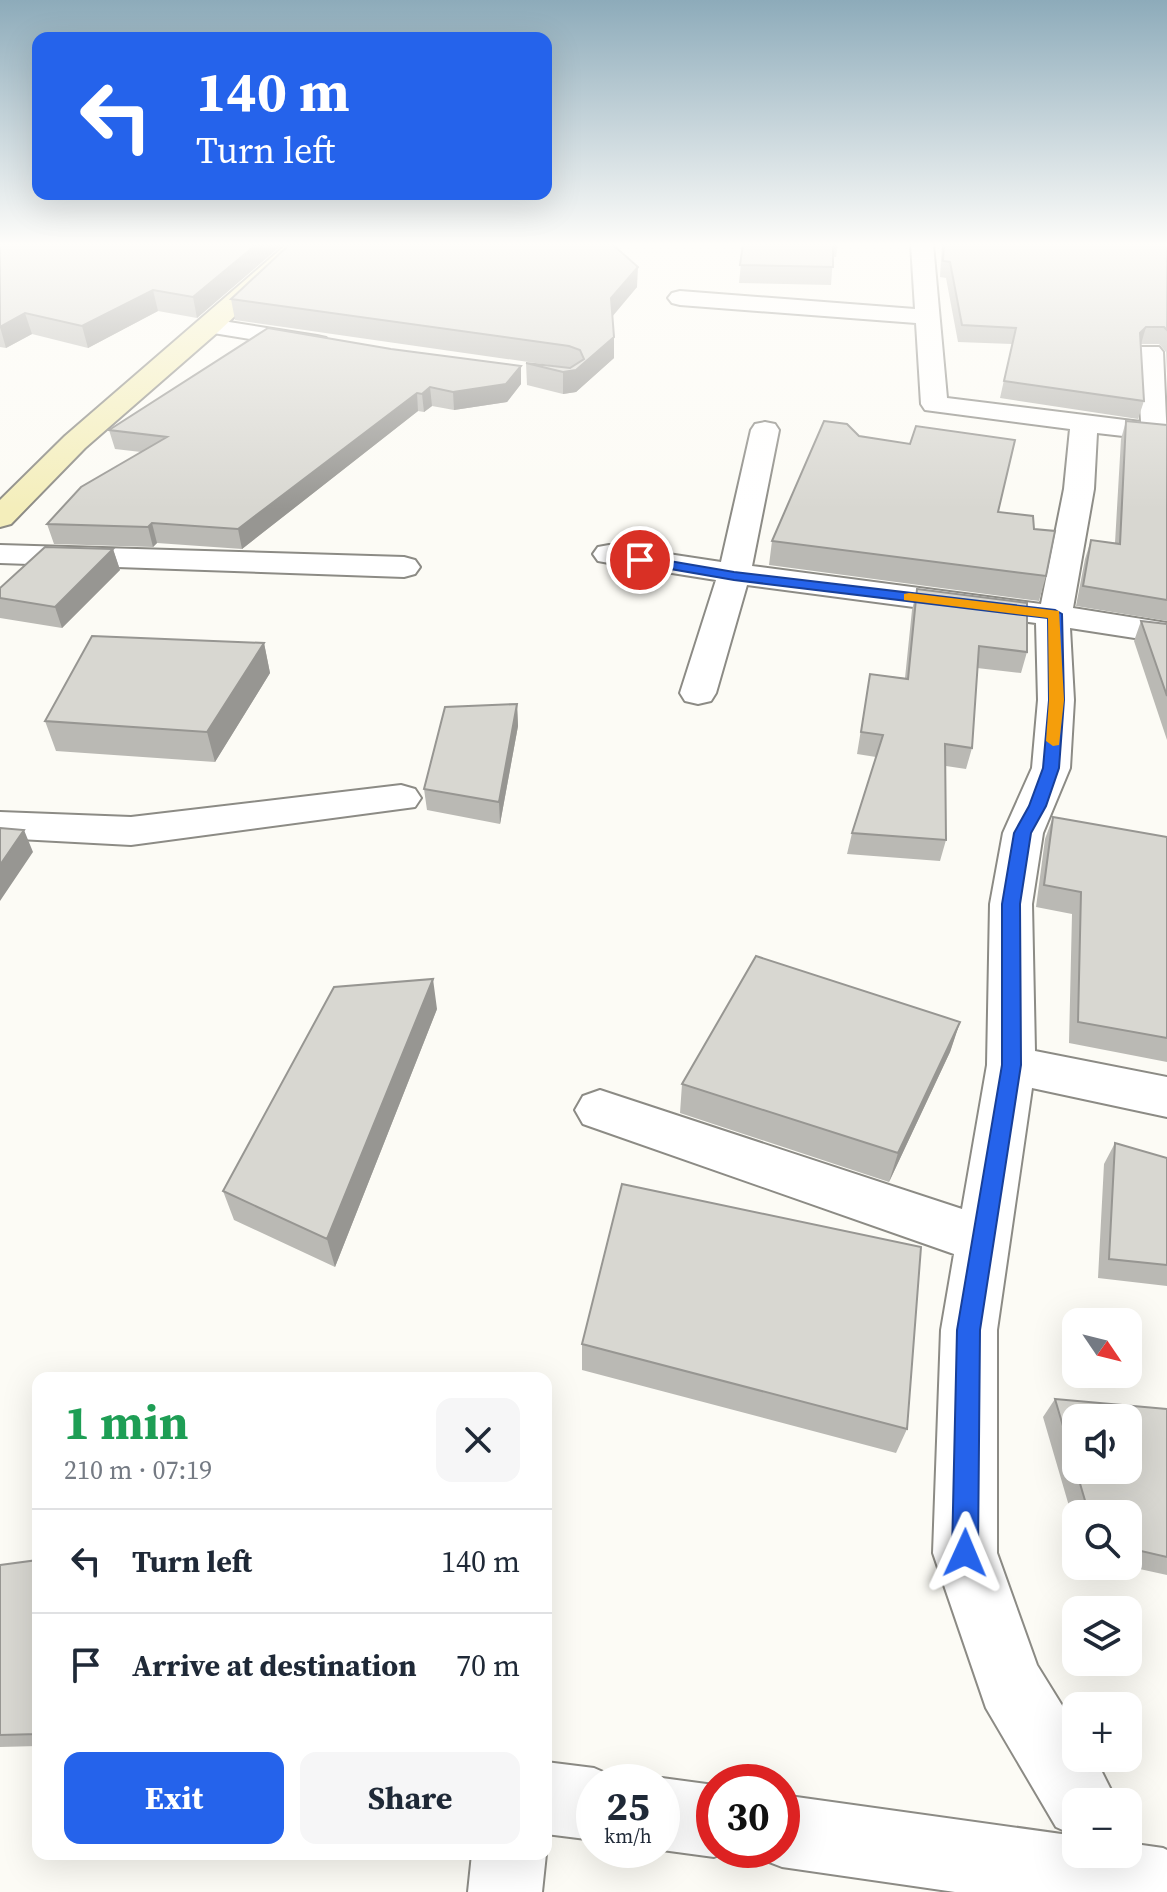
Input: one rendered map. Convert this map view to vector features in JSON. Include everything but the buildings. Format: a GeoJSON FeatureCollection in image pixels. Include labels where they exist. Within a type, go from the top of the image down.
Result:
{"type":"FeatureCollection","features":[{"type":"Feature","properties":{"kind":"main road"},"geometry":{"type":"LineString","coordinates":[[0,518],[115,403],[202,332]]}},
{"type":"Feature","properties":{"kind":"street"},"geometry":{"type":"LineString","coordinates":[[249,332],[347,348]]}},
{"type":"Feature","properties":{"kind":"street"},"geometry":{"type":"LineString","coordinates":[[929,332],[934,404],[1161,432],[1150,352]]}},
{"type":"Feature","properties":{"kind":"street"},"geometry":{"type":"LineString","coordinates":[[1073,1788],[1010,1684],[965,1553],[969,1330],[1011,1065],[1011,904],[1023,833],[1051,768],[1056,700],[1055,614],[1079,489],[1084,423]]}},
{"type":"Feature","properties":{"kind":"street"},"geometry":{"type":"LineString","coordinates":[[698,693],[734,576],[765,430]]}},
{"type":"Feature","properties":{"kind":"street"},"geometry":{"type":"LineString","coordinates":[[0,554],[404,567]]}},
{"type":"Feature","properties":{"kind":"street"},"geometry":{"type":"LineString","coordinates":[[609,554],[734,576],[1055,614],[1167,633]]}},
{"type":"Feature","properties":{"kind":"street"},"geometry":{"type":"LineString","coordinates":[[0,825],[131,831],[401,798]]}},
{"type":"Feature","properties":{"kind":"street"},"geometry":{"type":"LineString","coordinates":[[1011,1065],[1167,1097]]}},
{"type":"Feature","properties":{"kind":"street"},"geometry":{"type":"LineString","coordinates":[[600,1110],[983,1240]]}},
{"type":"Feature","properties":{"kind":"street"},"geometry":{"type":"LineString","coordinates":[[552,1799],[576,1802]]}},
{"type":"Feature","properties":{"kind":"street"},"geometry":{"type":"LineString","coordinates":[[800,1833],[1155,1880]]}},
{"type":"Feature","properties":{"kind":"street"},"geometry":{"type":"LineString","coordinates":[[505,1892],[508,1860]]}},
{"type":"Feature","properties":{"kind":"slow traffic"},"geometry":{"type":"LineString","coordinates":[[909,597],[1055,614],[1053,741]]}},
{"type":"Feature","properties":{"kind":"route"},"geometry":{"type":"LineString","coordinates":[[640,560],[734,576],[1055,614],[1056,700],[1051,768],[1023,833],[1011,904],[1011,1065],[969,1330],[965,1553]]}}]}
